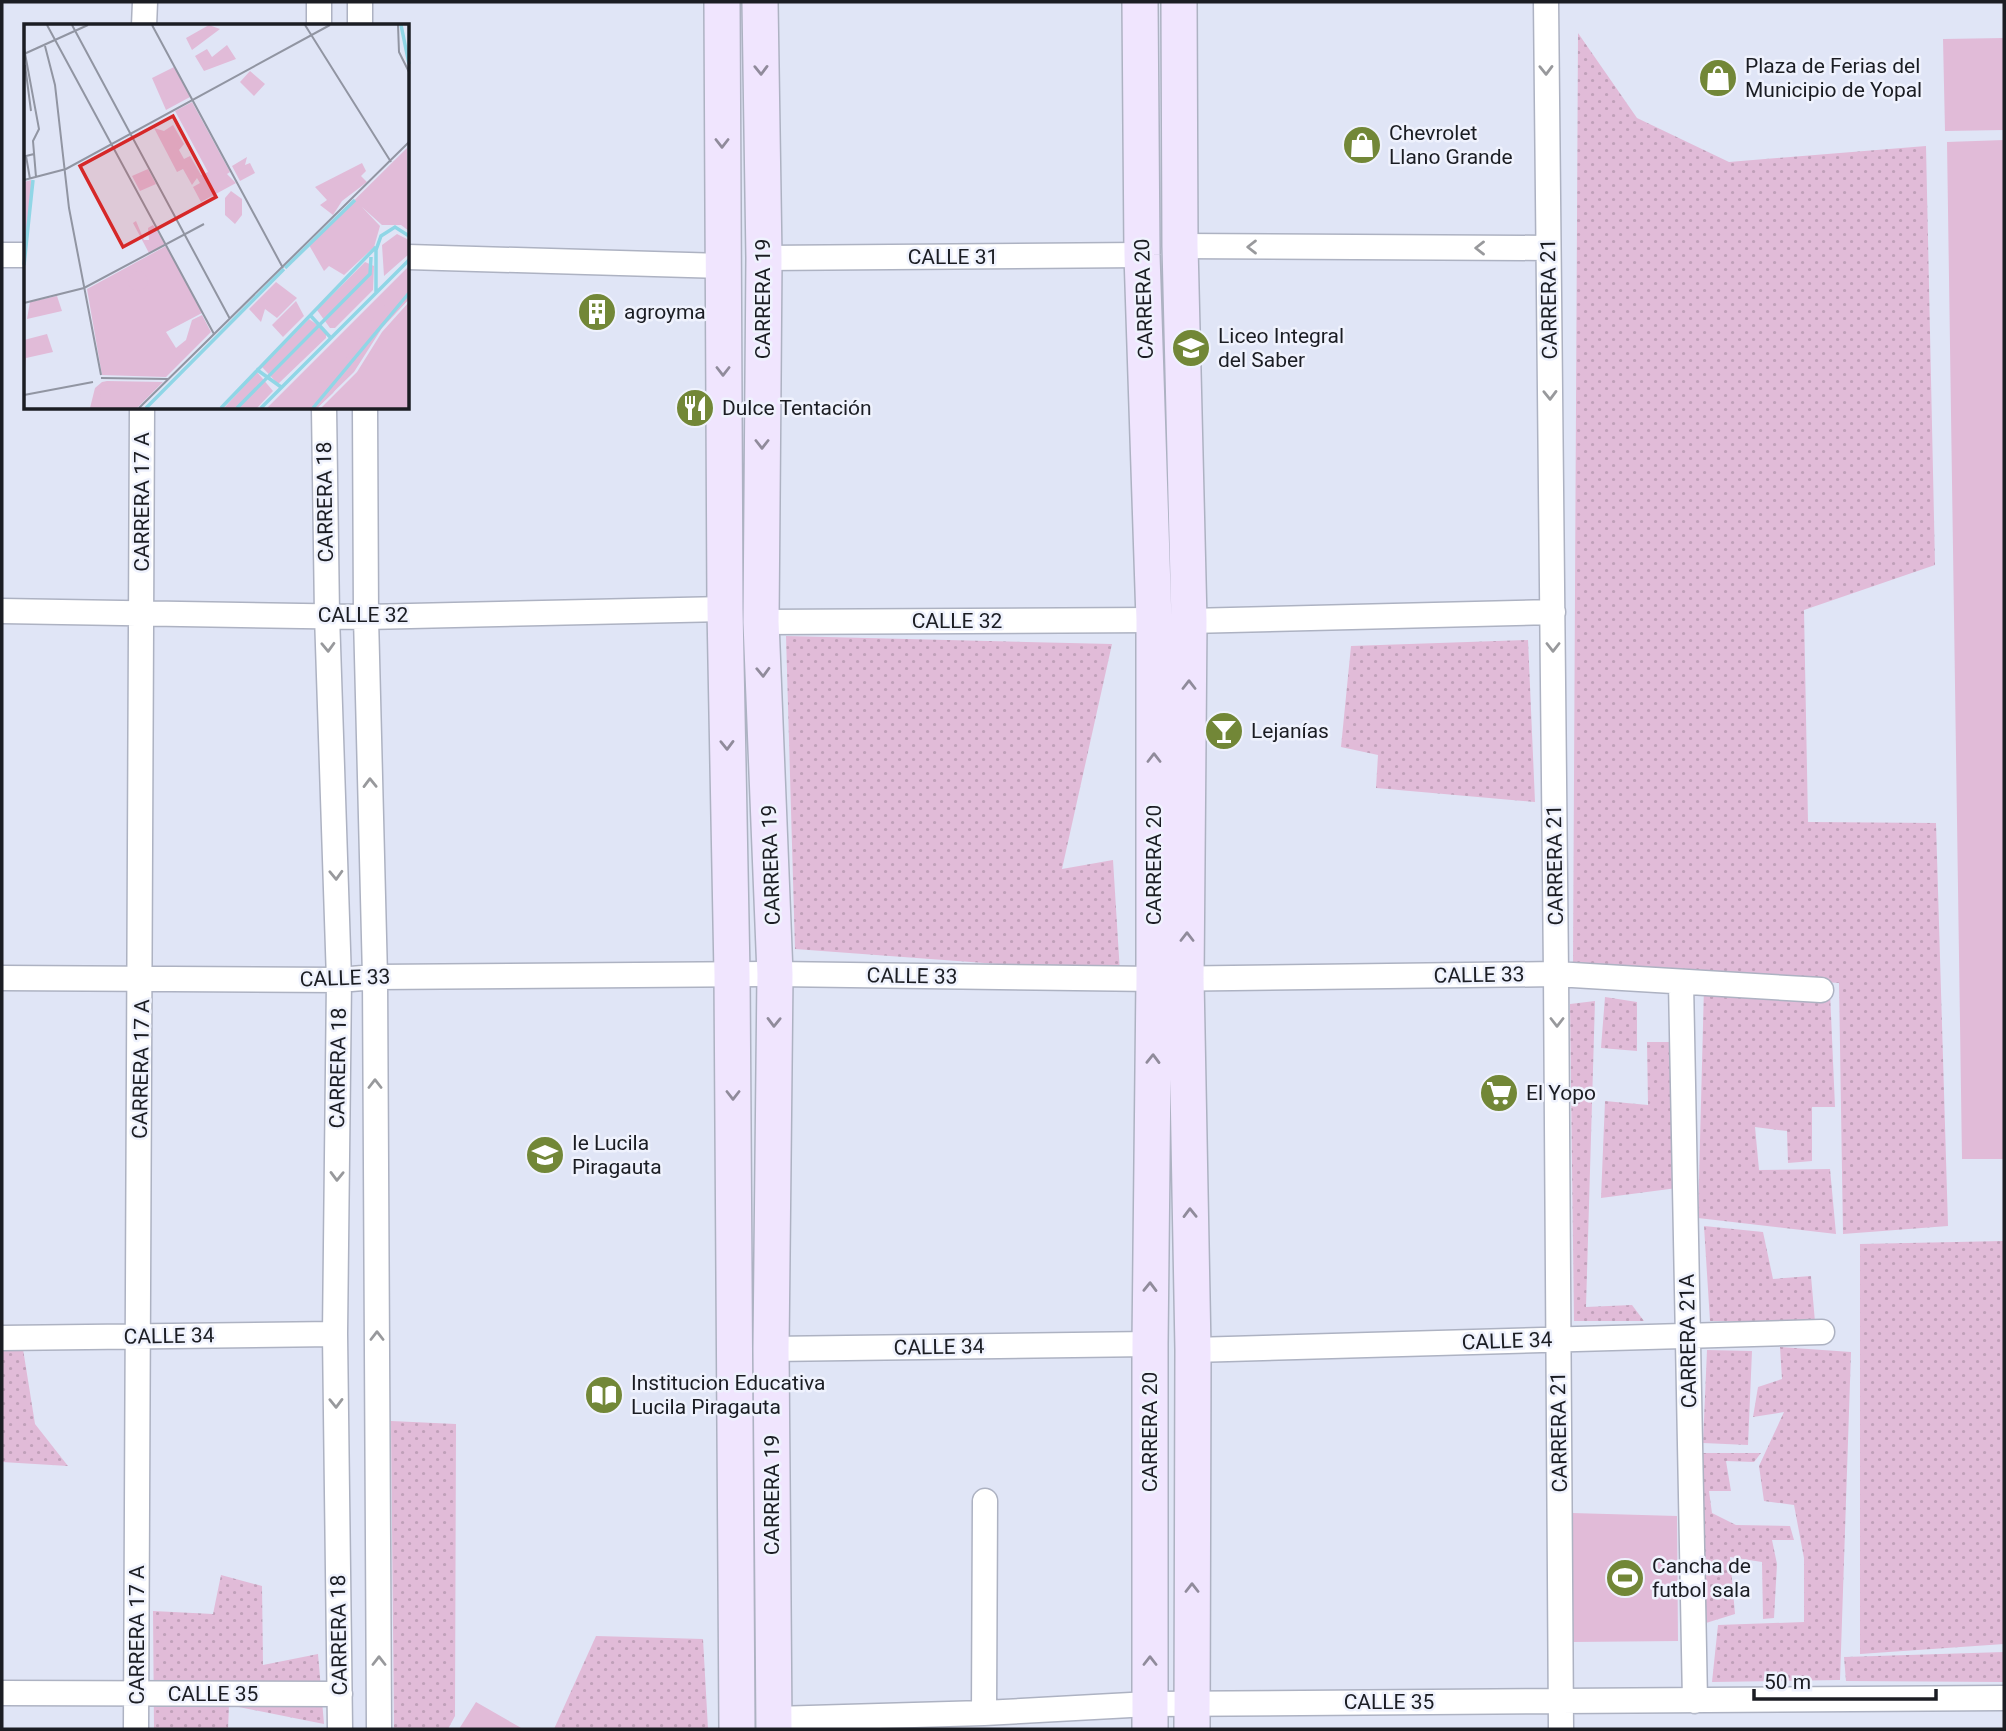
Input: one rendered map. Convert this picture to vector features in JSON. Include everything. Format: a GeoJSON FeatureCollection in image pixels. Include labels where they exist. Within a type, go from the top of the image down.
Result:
{"type":"FeatureCollection","features":[{"type":"Feature","properties":{"kind":"main road","name":"CARRERA 19"},"geometry":{"type":"LineString","coordinates":[[722,2],[725,609],[732,974],[737,1729]]}},
{"type":"Feature","properties":{"kind":"main road","name":"CARRERA 19"},"geometry":{"type":"LineString","coordinates":[[760,2],[764,258],[761,622],[775,974],[771,1349],[774,1724]]}},
{"type":"Feature","properties":{"kind":"main road","name":"CARRERA 20"},"geometry":{"type":"LineString","coordinates":[[1140,2],[1142,255],[1154,620],[1170,979],[1193,1350],[1192,1716]]}},
{"type":"Feature","properties":{"kind":"main road","name":"CARRERA 20"},"geometry":{"type":"LineString","coordinates":[[1150,1716],[1150,1344],[1189,621],[1180,246],[1179,2]]}},
{"type":"Feature","properties":{"kind":"street"},"geometry":{"type":"LineString","coordinates":[[144,24],[145,2]]}},
{"type":"Feature","properties":{"kind":"street"},"geometry":{"type":"LineString","coordinates":[[319,2],[319,24]]}},
{"type":"Feature","properties":{"kind":"street"},"geometry":{"type":"LineString","coordinates":[[360,2],[360,24]]}},
{"type":"Feature","properties":{"kind":"street","name":"CARRERA 21"},"geometry":{"type":"LineString","coordinates":[[1546,2],[1562,1729]]}},
{"type":"Feature","properties":{"kind":"street"},"geometry":{"type":"LineString","coordinates":[[1180,246],[1548,248]]}},
{"type":"Feature","properties":{"kind":"street"},"geometry":{"type":"LineString","coordinates":[[2,255],[24,255]]}},
{"type":"Feature","properties":{"kind":"street","name":"CALLE 31"},"geometry":{"type":"LineString","coordinates":[[764,258],[1142,255]]}},
{"type":"Feature","properties":{"kind":"street"},"geometry":{"type":"LineString","coordinates":[[410,257],[723,266]]}},
{"type":"Feature","properties":{"kind":"street","name":"CARRERA 17 A"},"geometry":{"type":"LineString","coordinates":[[136,1729],[142,410]]}},
{"type":"Feature","properties":{"kind":"street","name":"CARRERA 18"},"geometry":{"type":"LineString","coordinates":[[324,410],[327,615],[339,980],[335,1334],[340,1729]]}},
{"type":"Feature","properties":{"kind":"street","name":"CARRERA 18"},"geometry":{"type":"LineString","coordinates":[[365,410],[366,617],[375,976],[379,1729]]}},
{"type":"Feature","properties":{"kind":"street","name":"CALLE 32"},"geometry":{"type":"LineString","coordinates":[[2,611],[366,617],[725,609]]}},
{"type":"Feature","properties":{"kind":"street"},"geometry":{"type":"LineString","coordinates":[[1189,621],[1553,612]]}},
{"type":"Feature","properties":{"kind":"street","name":"CALLE 32"},"geometry":{"type":"LineString","coordinates":[[761,622],[1154,620]]}},
{"type":"Feature","properties":{"kind":"street","name":"CALLE 33"},"geometry":{"type":"LineString","coordinates":[[2,978],[339,980],[375,976],[775,974],[1170,979],[1556,974],[1821,990]]}},
{"type":"Feature","properties":{"kind":"street","name":"CARRERA 21A"},"geometry":{"type":"LineString","coordinates":[[1681,982],[1695,1700]]}},
{"type":"Feature","properties":{"kind":"street","name":"CALLE 34"},"geometry":{"type":"LineString","coordinates":[[1193,1350],[1822,1332]]}},
{"type":"Feature","properties":{"kind":"street","name":"CALLE 34"},"geometry":{"type":"LineString","coordinates":[[2,1338],[335,1334]]}},
{"type":"Feature","properties":{"kind":"street","name":"CALLE 34"},"geometry":{"type":"LineString","coordinates":[[771,1349],[1150,1344]]}},
{"type":"Feature","properties":{"kind":"street"},"geometry":{"type":"LineString","coordinates":[[984,1713],[985,1501]]}},
{"type":"Feature","properties":{"kind":"street","name":"CALLE 35"},"geometry":{"type":"LineString","coordinates":[[2,1693],[340,1694]]}},
{"type":"Feature","properties":{"kind":"street","name":"CALLE 35"},"geometry":{"type":"LineString","coordinates":[[774,1724],[984,1713],[1192,1716],[1561,1701],[2004,1698]]}},
{"type":"Feature","properties":{"kind":"shaded area"},"geometry":{"type":"Polygon","coordinates":[[[1578,33],[1637,118],[1729,162],[1926,146],[1935,565],[1804,610],[1808,822],[1936,823],[1948,1226],[1843,1234],[1839,983],[1573,965],[1578,33]]]}},
{"type":"Feature","properties":{"kind":"shaded area"},"geometry":{"type":"Polygon","coordinates":[[[2004,38],[2004,130],[1945,131],[1943,39],[2004,38]]]}},
{"type":"Feature","properties":{"kind":"shaded area"},"geometry":{"type":"Polygon","coordinates":[[[2004,140],[2004,1159],[1962,1159],[1947,142],[2004,140]]]}},
{"type":"Feature","properties":{"kind":"shaded area"},"geometry":{"type":"Polygon","coordinates":[[[786,636],[1112,644],[1062,869],[1113,860],[1120,973],[795,949],[786,636]]]}},
{"type":"Feature","properties":{"kind":"shaded area"},"geometry":{"type":"Polygon","coordinates":[[[1528,640],[1535,802],[1376,788],[1378,755],[1341,747],[1351,646],[1528,640]]]}},
{"type":"Feature","properties":{"kind":"shaded area"},"geometry":{"type":"Polygon","coordinates":[[[1704,987],[1830,992],[1835,1107],[1812,1107],[1812,1161],[1788,1163],[1787,1131],[1755,1127],[1759,1170],[1830,1169],[1836,1234],[1698,1218],[1704,987]]]}},
{"type":"Feature","properties":{"kind":"shaded area"},"geometry":{"type":"Polygon","coordinates":[[[1605,997],[1637,1002],[1637,1051],[1601,1048],[1605,997]]]}},
{"type":"Feature","properties":{"kind":"shaded area"},"geometry":{"type":"Polygon","coordinates":[[[1595,1001],[1586,1307],[1632,1305],[1644,1321],[1574,1321],[1570,1004],[1595,1001]]]}},
{"type":"Feature","properties":{"kind":"shaded area"},"geometry":{"type":"Polygon","coordinates":[[[1647,1042],[1672,1042],[1677,1188],[1601,1198],[1605,1101],[1648,1105],[1647,1042]]]}},
{"type":"Feature","properties":{"kind":"shaded area"},"geometry":{"type":"Polygon","coordinates":[[[1704,1226],[1763,1232],[1773,1279],[1811,1276],[1815,1322],[1710,1321],[1704,1226]]]}},
{"type":"Feature","properties":{"kind":"shaded area"},"geometry":{"type":"Polygon","coordinates":[[[2004,1241],[2004,1644],[1860,1654],[1860,1244],[2004,1241]]]}},
{"type":"Feature","properties":{"kind":"shaded area"},"geometry":{"type":"Polygon","coordinates":[[[1780,1347],[1851,1352],[1840,1680],[1712,1682],[1718,1625],[1804,1622],[1804,1558],[1794,1505],[1764,1501],[1759,1466],[1784,1412],[1753,1417],[1758,1387],[1782,1379],[1780,1347]]]}},
{"type":"Feature","properties":{"kind":"shaded area"},"geometry":{"type":"Polygon","coordinates":[[[23,1349],[35,1424],[68,1466],[2,1462],[2,1350],[23,1349]]]}},
{"type":"Feature","properties":{"kind":"shaded area"},"geometry":{"type":"Polygon","coordinates":[[[1707,1350],[1752,1351],[1748,1445],[1703,1443],[1707,1350]]]}},
{"type":"Feature","properties":{"kind":"shaded area"},"geometry":{"type":"Polygon","coordinates":[[[391,1421],[456,1424],[455,1716],[448,1729],[394,1729],[391,1421]]]}},
{"type":"Feature","properties":{"kind":"shaded area"},"geometry":{"type":"Polygon","coordinates":[[[1700,1453],[1761,1453],[1754,1462],[1726,1461],[1731,1491],[1709,1491],[1712,1513],[1736,1525],[1790,1526],[1794,1540],[1772,1540],[1777,1564],[1774,1618],[1763,1619],[1762,1562],[1730,1557],[1735,1614],[1706,1623],[1700,1453]]]}},
{"type":"Feature","properties":{"kind":"shaded area","name":"Cancha de futbol sala"},"geometry":{"type":"Polygon","coordinates":[[[1572,1513],[1677,1516],[1678,1641],[1572,1642],[1572,1513]]]}},
{"type":"Feature","properties":{"kind":"shaded area"},"geometry":{"type":"Polygon","coordinates":[[[221,1575],[262,1586],[263,1665],[318,1654],[324,1724],[229,1705],[228,1729],[154,1729],[153,1611],[213,1614],[221,1575]]]}},
{"type":"Feature","properties":{"kind":"shaded area"},"geometry":{"type":"Polygon","coordinates":[[[596,1636],[703,1639],[708,1729],[554,1729],[596,1636]]]}},
{"type":"Feature","properties":{"kind":"shaded area"},"geometry":{"type":"Polygon","coordinates":[[[2004,1652],[2004,1682],[1846,1681],[1844,1657],[2004,1652]]]}},
{"type":"Feature","properties":{"kind":"shaded area"},"geometry":{"type":"Polygon","coordinates":[[[476,1702],[523,1729],[459,1729],[476,1702]]]}},
{"type":"Feature","properties":{"kind":"place","name":"Plaza de Ferias del Municipio de Yopal"},"geometry":{"type":"Point","coordinates":[1718,78]}},
{"type":"Feature","properties":{"kind":"place","name":"Chevrolet Llano Grande"},"geometry":{"type":"Point","coordinates":[1362,145]}},
{"type":"Feature","properties":{"kind":"place","name":"agroyma"},"geometry":{"type":"Point","coordinates":[597,312]}},
{"type":"Feature","properties":{"kind":"place","name":"Liceo Integral del Saber"},"geometry":{"type":"Point","coordinates":[1191,348]}},
{"type":"Feature","properties":{"kind":"place","name":"Dulce Tentación"},"geometry":{"type":"Point","coordinates":[695,408]}},
{"type":"Feature","properties":{"kind":"place","name":"Lejanías"},"geometry":{"type":"Point","coordinates":[1224,731]}},
{"type":"Feature","properties":{"kind":"place","name":"El Yopo"},"geometry":{"type":"Point","coordinates":[1499,1093]}},
{"type":"Feature","properties":{"kind":"place","name":"Ie Lucila Piragauta"},"geometry":{"type":"Point","coordinates":[545,1155]}},
{"type":"Feature","properties":{"kind":"place","name":"Institucion Educativa Lucila Piragauta"},"geometry":{"type":"Point","coordinates":[604,1395]}},
{"type":"Feature","properties":{"kind":"place","name":"Cancha de futbol sala"},"geometry":{"type":"Point","coordinates":[1625,1578]}}]}
